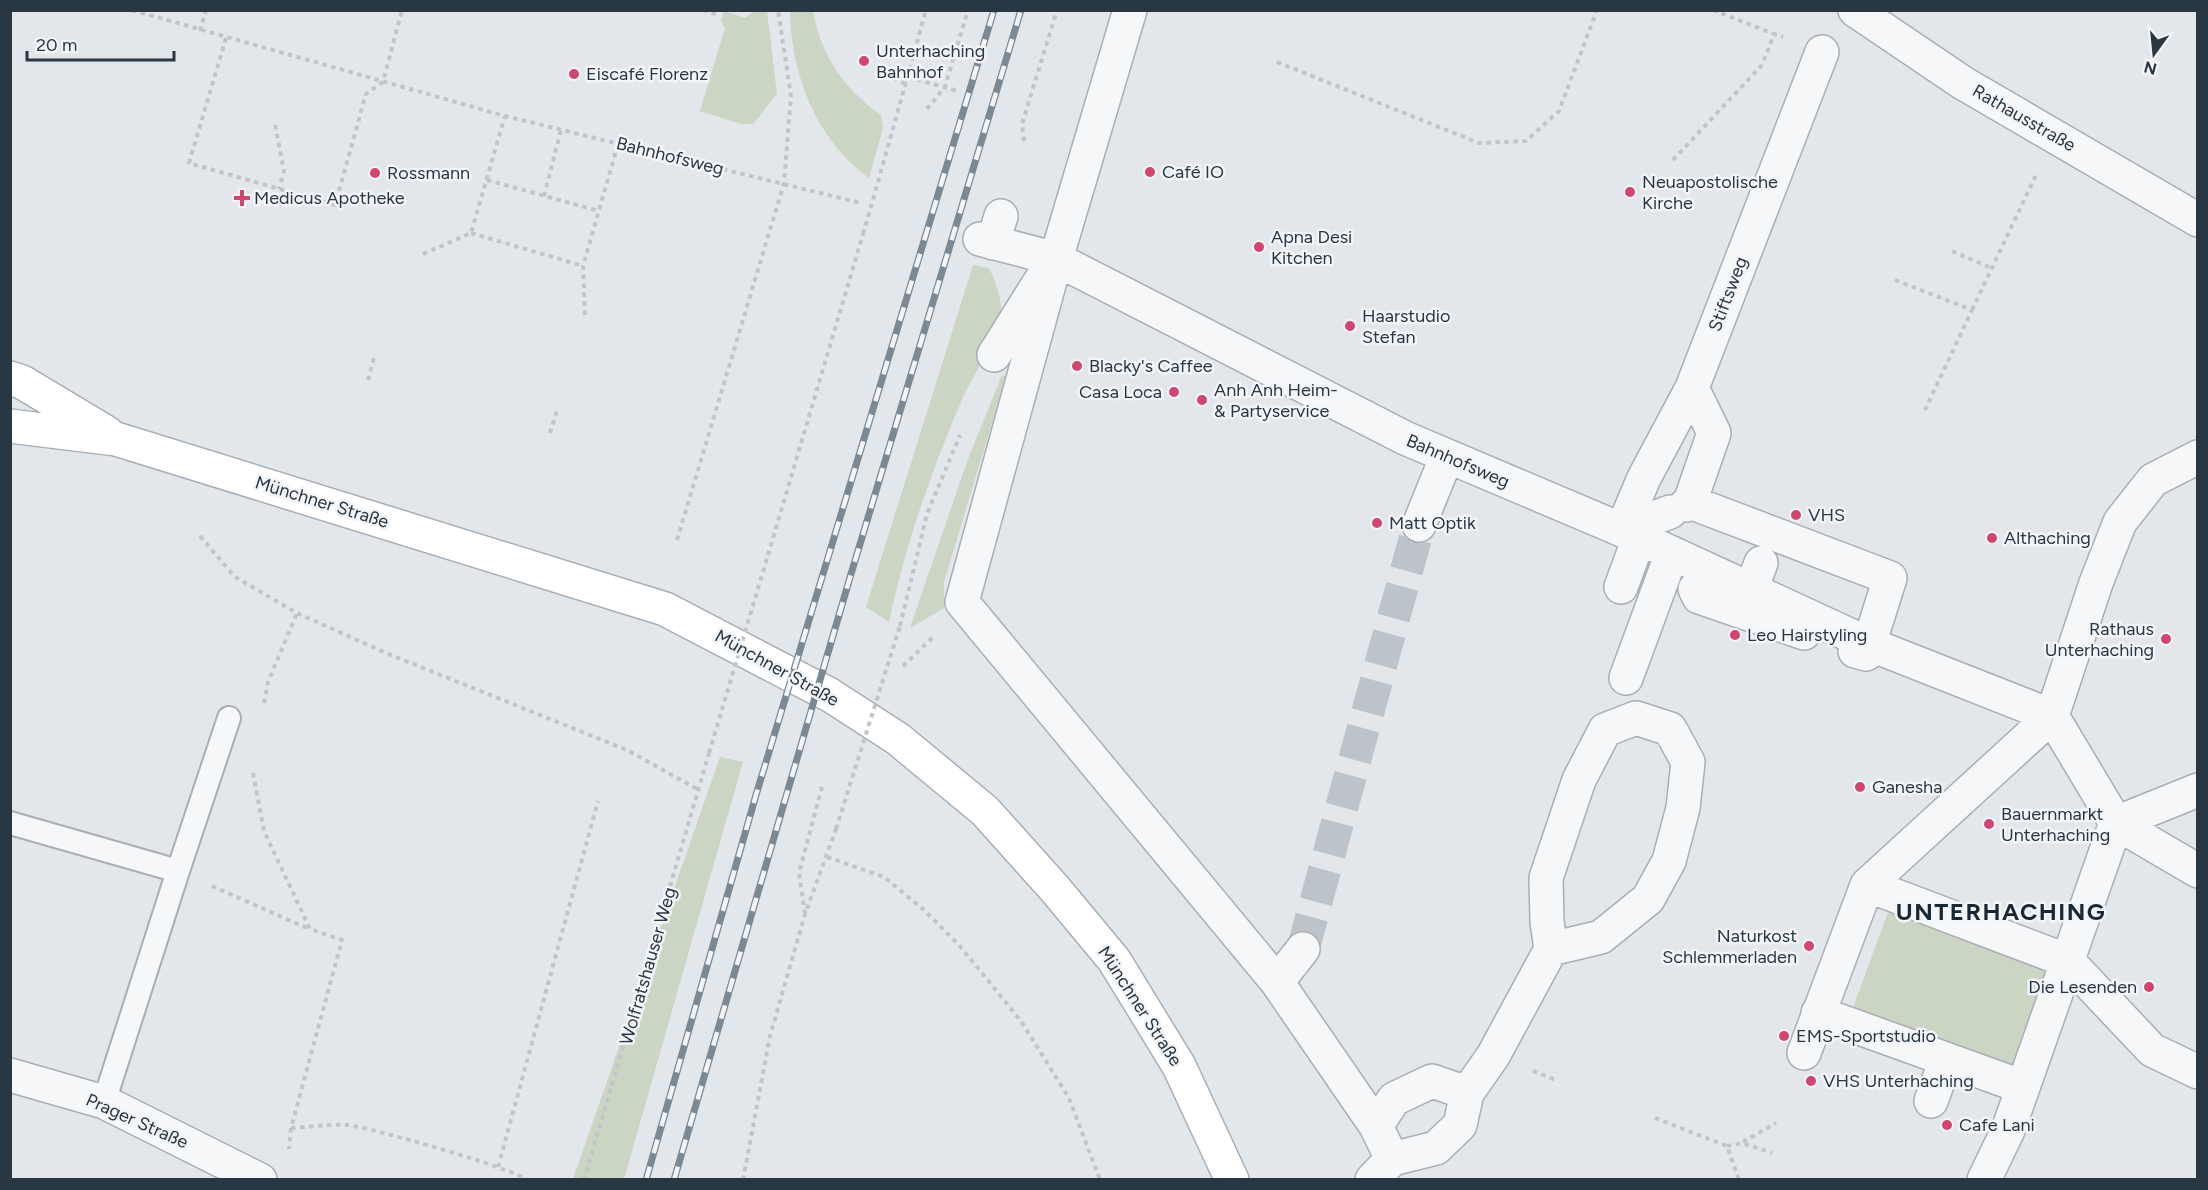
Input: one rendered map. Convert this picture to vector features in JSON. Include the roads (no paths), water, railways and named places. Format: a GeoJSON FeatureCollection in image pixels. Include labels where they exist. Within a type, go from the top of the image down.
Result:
{"type":"FeatureCollection","features":[{"type":"Feature","properties":{"kind":"main road","name":"Münchner Straße"},"geometry":{"type":"LineString","coordinates":[[10,378],[22,382],[116,439]]}},
{"type":"Feature","properties":{"kind":"main road","name":"Münchner Straße"},"geometry":{"type":"LineString","coordinates":[[10,426],[116,439],[665,609],[830,695],[898,739],[985,812],[1056,889],[1114,960],[1179,1066],[1232,1179]]}},
{"type":"Feature","properties":{"kind":"street","name":"Rathausstraße"},"geometry":{"type":"LineString","coordinates":[[1855,10],[1963,83],[2198,220]]}},
{"type":"Feature","properties":{"kind":"street"},"geometry":{"type":"LineString","coordinates":[[1145,11],[1084,171],[1056,259],[962,602],[1277,982],[1376,1126],[1382,1169],[1436,1148],[1460,1125],[1467,1093],[1493,1056],[1551,949],[1547,922],[1546,878],[1579,780],[1605,730],[1636,718],[1670,729],[1688,762],[1683,808],[1669,861],[1648,899],[1601,937],[1551,949]]}},
{"type":"Feature","properties":{"kind":"street","name":"Stiftsweg"},"geometry":{"type":"LineString","coordinates":[[1621,587],[1630,534],[1644,478],[1692,388],[1822,52]]}},
{"type":"Feature","properties":{"kind":"street","name":"Bahnhofsweg"},"geometry":{"type":"LineString","coordinates":[[992,232],[1056,259],[1405,438],[1630,534],[1685,573],[1755,579],[1869,644],[2052,716]]}},
{"type":"Feature","properties":{"kind":"street"},"geometry":{"type":"LineString","coordinates":[[994,355],[1013,321],[1056,259]]}},
{"type":"Feature","properties":{"kind":"street"},"geometry":{"type":"LineString","coordinates":[[1630,534],[1682,506],[1714,433],[1692,388]]}},
{"type":"Feature","properties":{"kind":"street"},"geometry":{"type":"LineString","coordinates":[[1419,525],[1447,456]]}},
{"type":"Feature","properties":{"kind":"street"},"geometry":{"type":"LineString","coordinates":[[1804,1053],[1859,894],[2052,716],[2096,583],[2120,522],[2153,480],[2198,458]]}},
{"type":"Feature","properties":{"kind":"street"},"geometry":{"type":"LineString","coordinates":[[1682,506],[1755,579],[1890,578],[1869,644]]}},
{"type":"Feature","properties":{"kind":"street"},"geometry":{"type":"LineString","coordinates":[[1626,678],[1685,573]]}},
{"type":"Feature","properties":{"kind":"street"},"geometry":{"type":"LineString","coordinates":[[2052,716],[2116,823],[2198,871]]}},
{"type":"Feature","properties":{"kind":"street"},"geometry":{"type":"LineString","coordinates":[[1984,1179],[2008,1130],[2116,823],[2198,790]]}},
{"type":"Feature","properties":{"kind":"street"},"geometry":{"type":"LineString","coordinates":[[1859,894],[2068,962],[2152,1050],[2198,1072]]}},
{"type":"Feature","properties":{"kind":"street"},"geometry":{"type":"LineString","coordinates":[[1277,982],[1303,949]]}},
{"type":"Feature","properties":{"kind":"street"},"geometry":{"type":"LineString","coordinates":[[1818,1014],[2023,1087]]}},
{"type":"Feature","properties":{"kind":"street"},"geometry":{"type":"LineString","coordinates":[[1931,1101],[1946,1060]]}},
{"type":"Feature","properties":{"kind":"street","name":"Prager Straße"},"geometry":{"type":"LineString","coordinates":[[10,1075],[104,1102],[260,1179]]}},
{"type":"Feature","properties":{"kind":"street"},"geometry":{"type":"LineString","coordinates":[[1376,1126],[1394,1099],[1432,1081],[1467,1093]]}},
{"type":"Feature","properties":{"kind":"lane"},"geometry":{"type":"LineString","coordinates":[[104,1102],[229,718]]}},
{"type":"Feature","properties":{"kind":"lane"},"geometry":{"type":"LineString","coordinates":[[10,823],[178,871]]}},
{"type":"Feature","properties":{"kind":"tunnel"},"geometry":{"type":"LineString","coordinates":[[1303,949],[1419,525]]}},
{"type":"Feature","properties":{"kind":"railway"},"geometry":{"type":"LineString","coordinates":[[646,1180],[756,795],[994,10]]}},
{"type":"Feature","properties":{"kind":"railway"},"geometry":{"type":"LineString","coordinates":[[674,1180],[851,574],[1021,10]]}},
{"type":"Feature","properties":{"kind":"place","name":"Unterhaching Bahnhof"},"geometry":{"type":"Point","coordinates":[864,61]}},
{"type":"Feature","properties":{"kind":"place","name":"Eiscafé Florenz"},"geometry":{"type":"Point","coordinates":[574,74]}},
{"type":"Feature","properties":{"kind":"place","name":"Café IO"},"geometry":{"type":"Point","coordinates":[1150,172]}},
{"type":"Feature","properties":{"kind":"place","name":"Rossmann"},"geometry":{"type":"Point","coordinates":[375,173]}},
{"type":"Feature","properties":{"kind":"place","name":"Neuapostolische Kirche"},"geometry":{"type":"Point","coordinates":[1630,192]}},
{"type":"Feature","properties":{"kind":"place","name":"Medicus Apotheke"},"geometry":{"type":"Point","coordinates":[242,198]}},
{"type":"Feature","properties":{"kind":"place","name":"Apna Desi Kitchen"},"geometry":{"type":"Point","coordinates":[1259,247]}},
{"type":"Feature","properties":{"kind":"place","name":"Haarstudio Stefan"},"geometry":{"type":"Point","coordinates":[1350,326]}},
{"type":"Feature","properties":{"kind":"place","name":"Blacky's Caffee"},"geometry":{"type":"Point","coordinates":[1077,366]}},
{"type":"Feature","properties":{"kind":"place","name":"Casa Loca"},"geometry":{"type":"Point","coordinates":[1174,392]}},
{"type":"Feature","properties":{"kind":"place","name":"Anh Anh Heim- & Partyservice"},"geometry":{"type":"Point","coordinates":[1202,400]}},
{"type":"Feature","properties":{"kind":"place","name":"VHS"},"geometry":{"type":"Point","coordinates":[1796,515]}},
{"type":"Feature","properties":{"kind":"place","name":"Matt Optik"},"geometry":{"type":"Point","coordinates":[1377,523]}},
{"type":"Feature","properties":{"kind":"place","name":"Althaching"},"geometry":{"type":"Point","coordinates":[1992,538]}},
{"type":"Feature","properties":{"kind":"place","name":"Leo Hairstyling"},"geometry":{"type":"Point","coordinates":[1735,635]}},
{"type":"Feature","properties":{"kind":"place","name":"Rathaus Unterhaching"},"geometry":{"type":"Point","coordinates":[2166,639]}},
{"type":"Feature","properties":{"kind":"place","name":"Ganesha"},"geometry":{"type":"Point","coordinates":[1860,787]}},
{"type":"Feature","properties":{"kind":"place","name":"Bauernmarkt Unterhaching"},"geometry":{"type":"Point","coordinates":[1989,824]}},
{"type":"Feature","properties":{"kind":"place","name":"Naturkost Schlemmerladen"},"geometry":{"type":"Point","coordinates":[1809,946]}},
{"type":"Feature","properties":{"kind":"place","name":"Die Lesenden"},"geometry":{"type":"Point","coordinates":[2149,987]}},
{"type":"Feature","properties":{"kind":"place","name":"EMS-Sportstudio"},"geometry":{"type":"Point","coordinates":[1784,1036]}},
{"type":"Feature","properties":{"kind":"place","name":"VHS Unterhaching"},"geometry":{"type":"Point","coordinates":[1811,1081]}},
{"type":"Feature","properties":{"kind":"place","name":"Cafe Lani"},"geometry":{"type":"Point","coordinates":[1947,1125]}},
{"type":"Feature","properties":{"kind":"district","name":"UNTERHACHING"},"geometry":{"type":"Point","coordinates":[2001,911]}}]}
